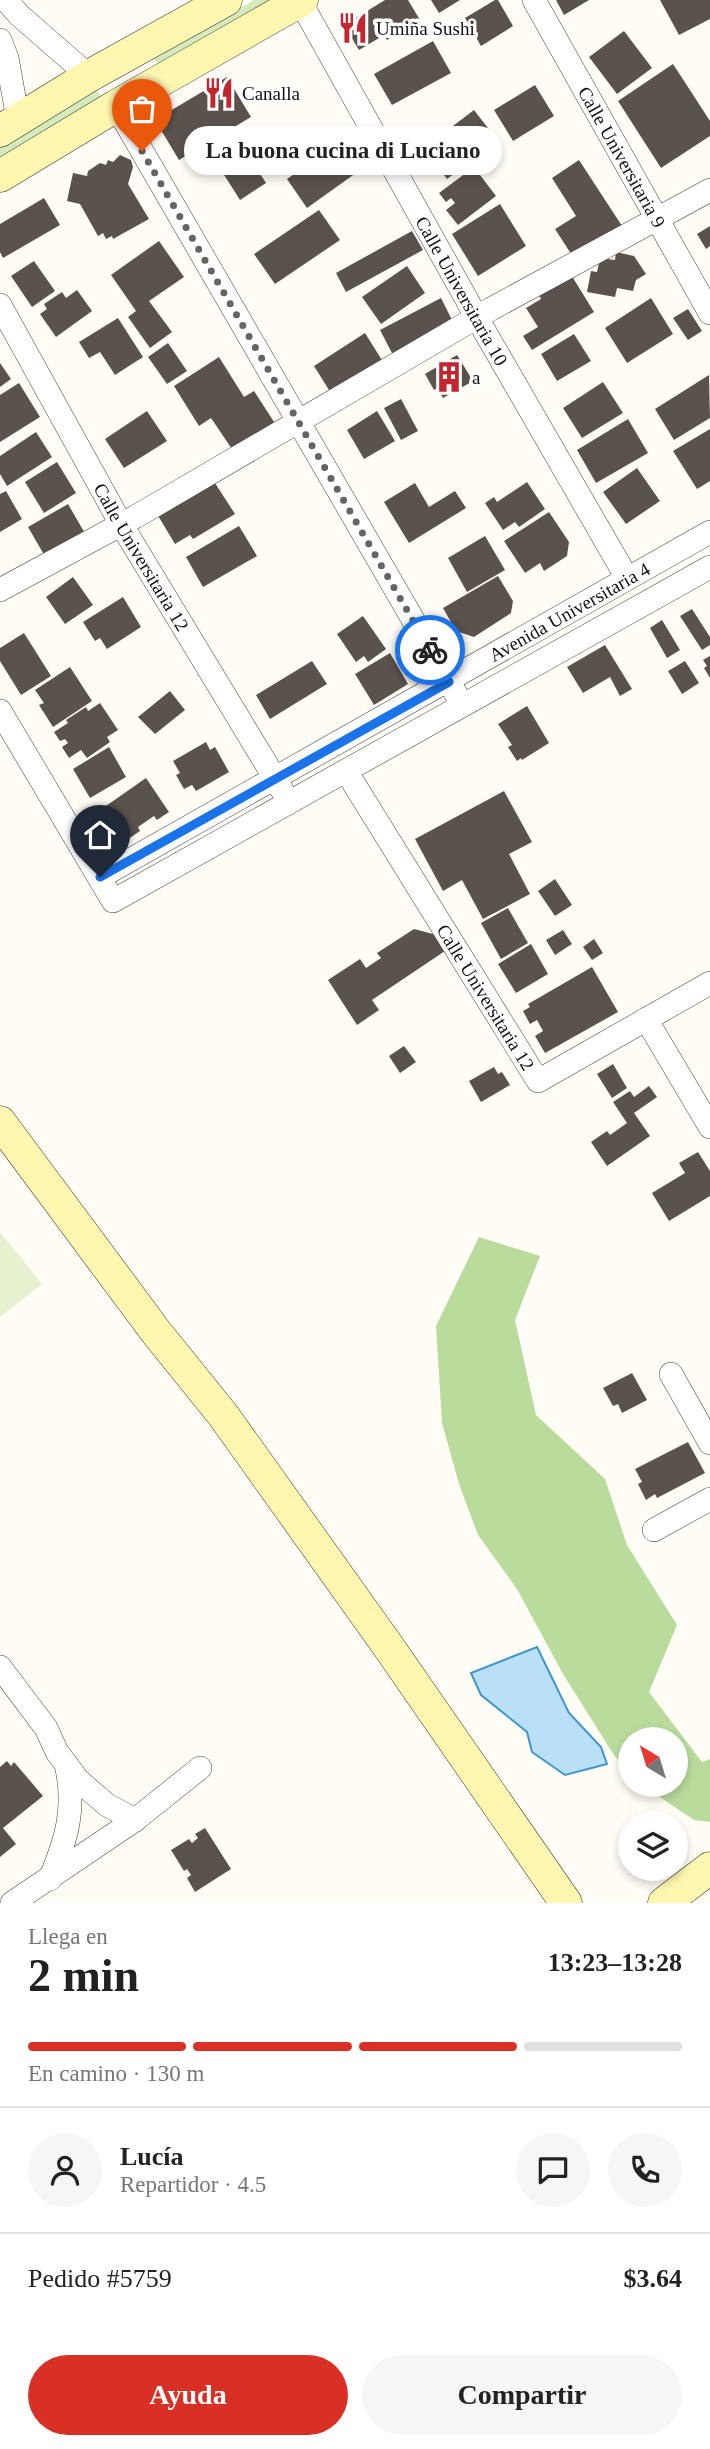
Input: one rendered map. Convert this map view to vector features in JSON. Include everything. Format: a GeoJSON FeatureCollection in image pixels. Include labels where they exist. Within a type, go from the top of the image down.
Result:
{"type":"FeatureCollection","features":[{"type":"Feature","properties":{"kind":"street"},"geometry":{"type":"LineString","coordinates":[[9,125],[89,76],[226,0]]}},
{"type":"Feature","properties":{"kind":"street","name":"Calle Universitaria 9"},"geometry":{"type":"LineString","coordinates":[[534,0],[710,313]]}},
{"type":"Feature","properties":{"kind":"street"},"geometry":{"type":"LineString","coordinates":[[0,176],[116,106],[301,1]]}},
{"type":"Feature","properties":{"kind":"street","name":"Calle Universitaria 10"},"geometry":{"type":"LineString","coordinates":[[301,1],[477,318],[637,573],[662,594]]}},
{"type":"Feature","properties":{"kind":"street"},"geometry":{"type":"LineString","coordinates":[[0,29],[12,8],[89,76]]}},
{"type":"Feature","properties":{"kind":"street"},"geometry":{"type":"LineString","coordinates":[[0,40],[8,58],[9,125]]}},
{"type":"Feature","properties":{"kind":"street"},"geometry":{"type":"LineString","coordinates":[[116,106],[463,705]]}},
{"type":"Feature","properties":{"kind":"street"},"geometry":{"type":"LineString","coordinates":[[0,590],[121,524],[477,318],[710,190]]}},
{"type":"Feature","properties":{"kind":"street","name":"Calle Universitaria 12"},"geometry":{"type":"LineString","coordinates":[[0,305],[121,524],[289,803]]}},
{"type":"Feature","properties":{"kind":"street","name":"Avenida Universitaria 4"},"geometry":{"type":"LineString","coordinates":[[710,532],[100,877],[113,901],[710,567]]}},
{"type":"Feature","properties":{"kind":"street"},"geometry":{"type":"LineString","coordinates":[[0,711],[100,877]]}},
{"type":"Feature","properties":{"kind":"street","name":"Calle Universitaria 12"},"geometry":{"type":"LineString","coordinates":[[346,771],[538,1081],[646,1019]]}},
{"type":"Feature","properties":{"kind":"street"},"geometry":{"type":"LineString","coordinates":[[710,983],[646,1019],[710,1127]]}},
{"type":"Feature","properties":{"kind":"street"},"geometry":{"type":"LineString","coordinates":[[0,1122],[156,1332],[223,1415],[388,1646],[566,1903]]}},
{"type":"Feature","properties":{"kind":"street"},"geometry":{"type":"LineString","coordinates":[[671,1374],[710,1443]]}},
{"type":"Feature","properties":{"kind":"street"},"geometry":{"type":"LineString","coordinates":[[654,1530],[710,1499]]}},
{"type":"Feature","properties":{"kind":"street"},"geometry":{"type":"LineString","coordinates":[[0,1667],[46,1728],[57,1752],[78,1780],[107,1805],[135,1820]]}},
{"type":"Feature","properties":{"kind":"street"},"geometry":{"type":"LineString","coordinates":[[50,1879],[65,1840],[72,1804],[66,1764]]}},
{"type":"Feature","properties":{"kind":"street"},"geometry":{"type":"LineString","coordinates":[[12,1903],[135,1820],[200,1768]]}},
{"type":"Feature","properties":{"kind":"street"},"geometry":{"type":"LineString","coordinates":[[664,1903],[710,1868]]}},
{"type":"Feature","properties":{"kind":"green space"},"geometry":{"type":"Polygon","coordinates":[[[254,0],[274,0],[159,67],[154,58],[254,0]]]}},
{"type":"Feature","properties":{"kind":"green space"},"geometry":{"type":"Polygon","coordinates":[[[96,87],[101,97],[0,158],[0,147],[96,87]]]}},
{"type":"Feature","properties":{"kind":"green space"},"geometry":{"type":"Polygon","coordinates":[[[0,1232],[42,1284],[0,1317],[0,1232]]]}},
{"type":"Feature","properties":{"kind":"green space"},"geometry":{"type":"Polygon","coordinates":[[[479,1237],[540,1256],[515,1320],[536,1415],[605,1479],[627,1545],[677,1625],[649,1692],[676,1727],[618,1727],[618,1760],[563,1674],[517,1589],[478,1535],[459,1484],[442,1423],[436,1326],[479,1237]]]}},
{"type":"Feature","properties":{"kind":"green space"},"geometry":{"type":"Polygon","coordinates":[[[688,1744],[702,1762],[710,1759],[710,1822],[694,1820],[688,1816],[688,1811],[681,1811],[660,1797],[688,1797],[688,1744]]]}},
{"type":"Feature","properties":{"kind":"water"},"geometry":{"type":"Polygon","coordinates":[[[537,1647],[569,1713],[601,1747],[607,1764],[565,1775],[532,1752],[527,1732],[481,1695],[471,1673],[537,1647]]]}},
{"type":"Feature","properties":{"kind":"building"},"geometry":{"type":"Polygon","coordinates":[[[385,0],[408,0],[420,20],[387,40],[384,35],[359,50],[344,25],[385,0]]]}},
{"type":"Feature","properties":{"kind":"building"},"geometry":{"type":"Polygon","coordinates":[[[431,0],[460,0],[439,13],[431,0]]]}},
{"type":"Feature","properties":{"kind":"building"},"geometry":{"type":"Polygon","coordinates":[[[498,0],[513,26],[481,46],[465,18],[498,0]]]}},
{"type":"Feature","properties":{"kind":"building"},"geometry":{"type":"Polygon","coordinates":[[[556,0],[589,0],[564,15],[556,0]]]}},
{"type":"Feature","properties":{"kind":"building"},"geometry":{"type":"Polygon","coordinates":[[[660,0],[710,0],[710,19],[679,35],[660,0]]]}},
{"type":"Feature","properties":{"kind":"building"},"geometry":{"type":"Polygon","coordinates":[[[624,31],[652,68],[617,94],[589,57],[624,31]]]}},
{"type":"Feature","properties":{"kind":"building"},"geometry":{"type":"Polygon","coordinates":[[[433,41],[451,73],[392,105],[374,74],[433,41]]]}},
{"type":"Feature","properties":{"kind":"building"},"geometry":{"type":"Polygon","coordinates":[[[673,64],[710,121],[710,136],[661,168],[618,101],[673,64]]]}},
{"type":"Feature","properties":{"kind":"building"},"geometry":{"type":"Polygon","coordinates":[[[227,77],[251,117],[179,160],[155,120],[227,77]]]}},
{"type":"Feature","properties":{"kind":"building"},"geometry":{"type":"Polygon","coordinates":[[[535,85],[554,116],[513,141],[494,110],[535,85]]]}},
{"type":"Feature","properties":{"kind":"building"},"geometry":{"type":"Polygon","coordinates":[[[474,110],[498,141],[447,179],[424,148],[474,110]]]}},
{"type":"Feature","properties":{"kind":"building"},"geometry":{"type":"Polygon","coordinates":[[[336,145],[356,173],[307,208],[287,179],[336,145]]]}},
{"type":"Feature","properties":{"kind":"building"},"geometry":{"type":"Polygon","coordinates":[[[247,153],[266,183],[240,200],[221,170],[247,153]]]}},
{"type":"Feature","properties":{"kind":"building"},"geometry":{"type":"Polygon","coordinates":[[[120,155],[131,160],[133,167],[128,184],[149,219],[113,239],[112,236],[106,239],[103,233],[98,236],[80,204],[67,201],[73,173],[87,176],[88,171],[100,163],[106,165],[108,160],[113,162],[120,155]]]}},
{"type":"Feature","properties":{"kind":"building"},"geometry":{"type":"Polygon","coordinates":[[[579,160],[624,229],[575,260],[555,229],[576,216],[552,178],[579,160]]]}},
{"type":"Feature","properties":{"kind":"building"},"geometry":{"type":"Polygon","coordinates":[[[474,167],[496,196],[458,225],[446,210],[455,203],[451,198],[446,202],[439,193],[474,167]]]}},
{"type":"Feature","properties":{"kind":"building"},"geometry":{"type":"Polygon","coordinates":[[[44,198],[60,225],[3,258],[0,252],[0,224],[44,198]]]}},
{"type":"Feature","properties":{"kind":"building"},"geometry":{"type":"Polygon","coordinates":[[[500,204],[526,246],[478,276],[452,234],[500,204]]]}},
{"type":"Feature","properties":{"kind":"building"},"geometry":{"type":"Polygon","coordinates":[[[319,210],[340,240],[275,284],[254,254],[319,210]]]}},
{"type":"Feature","properties":{"kind":"building"},"geometry":{"type":"Polygon","coordinates":[[[710,226],[710,246],[706,249],[697,234],[710,226]]]}},
{"type":"Feature","properties":{"kind":"building"},"geometry":{"type":"Polygon","coordinates":[[[412,231],[423,250],[346,292],[336,273],[412,231]]]}},
{"type":"Feature","properties":{"kind":"building"},"geometry":{"type":"Polygon","coordinates":[[[159,241],[184,277],[149,301],[172,332],[150,348],[128,317],[136,311],[111,275],[159,241]]]}},
{"type":"Feature","properties":{"kind":"building"},"geometry":{"type":"Polygon","coordinates":[[[616,252],[634,256],[646,274],[636,280],[633,291],[617,288],[615,297],[587,292],[591,271],[597,272],[600,258],[615,260],[616,252]]]}},
{"type":"Feature","properties":{"kind":"building"},"geometry":{"type":"Polygon","coordinates":[[[34,261],[55,291],[32,307],[11,276],[34,261]]]}},
{"type":"Feature","properties":{"kind":"building"},"geometry":{"type":"Polygon","coordinates":[[[407,266],[425,293],[381,324],[362,297],[407,266]]]}},
{"type":"Feature","properties":{"kind":"building"},"geometry":{"type":"Polygon","coordinates":[[[570,273],[594,312],[532,350],[523,336],[538,327],[526,308],[541,299],[538,293],[570,273]]]}},
{"type":"Feature","properties":{"kind":"building"},"geometry":{"type":"Polygon","coordinates":[[[77,290],[92,311],[56,337],[40,314],[47,309],[44,304],[62,292],[66,298],[77,290]]]}},
{"type":"Feature","properties":{"kind":"building"},"geometry":{"type":"Polygon","coordinates":[[[441,298],[455,326],[394,357],[380,330],[441,298]]]}},
{"type":"Feature","properties":{"kind":"building"},"geometry":{"type":"Polygon","coordinates":[[[651,298],[673,334],[627,363],[605,328],[651,298]]]}},
{"type":"Feature","properties":{"kind":"building"},"geometry":{"type":"Polygon","coordinates":[[[688,309],[702,331],[688,340],[673,318],[688,309]]]}},
{"type":"Feature","properties":{"kind":"building"},"geometry":{"type":"Polygon","coordinates":[[[118,318],[143,357],[115,375],[100,352],[89,358],[79,342],[118,318]]]}},
{"type":"Feature","properties":{"kind":"building"},"geometry":{"type":"Polygon","coordinates":[[[365,333],[385,365],[334,398],[314,366],[365,333]]]}},
{"type":"Feature","properties":{"kind":"building"},"geometry":{"type":"Polygon","coordinates":[[[574,334],[591,361],[557,381],[541,354],[574,334]]]}},
{"type":"Feature","properties":{"kind":"building"},"geometry":{"type":"Polygon","coordinates":[[[168,343],[187,371],[167,384],[148,357],[168,343]]]}},
{"type":"Feature","properties":{"kind":"building","name":"a"},"geometry":{"type":"Polygon","coordinates":[[[457,355],[473,381],[443,398],[437,388],[434,390],[425,374],[457,355]]]}},
{"type":"Feature","properties":{"kind":"building"},"geometry":{"type":"Polygon","coordinates":[[[219,357],[244,397],[254,391],[278,428],[236,455],[211,418],[199,426],[174,386],[219,357]]]}},
{"type":"Feature","properties":{"kind":"building"},"geometry":{"type":"Polygon","coordinates":[[[0,363],[11,379],[0,387],[0,363]]]}},
{"type":"Feature","properties":{"kind":"building"},"geometry":{"type":"Polygon","coordinates":[[[709,375],[710,418],[674,440],[655,409],[709,375]]]}},
{"type":"Feature","properties":{"kind":"building"},"geometry":{"type":"Polygon","coordinates":[[[603,382],[623,413],[582,438],[563,408],[603,382]]]}},
{"type":"Feature","properties":{"kind":"building"},"geometry":{"type":"Polygon","coordinates":[[[19,383],[40,417],[0,442],[0,395],[19,383]]]}},
{"type":"Feature","properties":{"kind":"building"},"geometry":{"type":"Polygon","coordinates":[[[401,399],[418,431],[401,440],[384,408],[401,399]]]}},
{"type":"Feature","properties":{"kind":"building"},"geometry":{"type":"Polygon","coordinates":[[[147,411],[167,441],[124,468],[105,439],[147,411]]]}},
{"type":"Feature","properties":{"kind":"building"},"geometry":{"type":"Polygon","coordinates":[[[377,411],[395,441],[364,459],[347,430],[377,411]]]}},
{"type":"Feature","properties":{"kind":"building"},"geometry":{"type":"Polygon","coordinates":[[[628,419],[648,453],[596,483],[577,450],[628,419]]]}},
{"type":"Feature","properties":{"kind":"building"},"geometry":{"type":"Polygon","coordinates":[[[710,429],[710,481],[697,489],[673,451],[710,429]]]}},
{"type":"Feature","properties":{"kind":"building"},"geometry":{"type":"Polygon","coordinates":[[[36,432],[52,457],[7,486],[0,474],[0,456],[36,432]]]}},
{"type":"Feature","properties":{"kind":"building"},"geometry":{"type":"Polygon","coordinates":[[[57,462],[76,493],[44,513],[25,482],[57,462]]]}},
{"type":"Feature","properties":{"kind":"building"},"geometry":{"type":"Polygon","coordinates":[[[637,468],[660,501],[626,524],[603,492],[637,468]]]}},
{"type":"Feature","properties":{"kind":"building"},"geometry":{"type":"Polygon","coordinates":[[[213,480],[235,514],[193,539],[190,535],[175,544],[157,514],[213,480]]]}},
{"type":"Feature","properties":{"kind":"building"},"geometry":{"type":"Polygon","coordinates":[[[527,482],[545,509],[519,527],[515,522],[503,530],[485,503],[494,497],[497,502],[527,482]]]}},
{"type":"Feature","properties":{"kind":"building"},"geometry":{"type":"Polygon","coordinates":[[[415,483],[429,507],[455,491],[466,508],[409,543],[384,502],[415,483]]]}},
{"type":"Feature","properties":{"kind":"building"},"geometry":{"type":"Polygon","coordinates":[[[6,491],[22,519],[0,532],[0,494],[6,491]]]}},
{"type":"Feature","properties":{"kind":"building"},"geometry":{"type":"Polygon","coordinates":[[[68,504],[90,542],[50,565],[28,527],[68,504]]]}},
{"type":"Feature","properties":{"kind":"building"},"geometry":{"type":"Polygon","coordinates":[[[549,512],[569,542],[567,556],[544,571],[540,563],[525,573],[504,541],[549,512]]]}},
{"type":"Feature","properties":{"kind":"building"},"geometry":{"type":"Polygon","coordinates":[[[239,526],[257,556],[203,587],[186,557],[239,526]]]}},
{"type":"Feature","properties":{"kind":"building"},"geometry":{"type":"Polygon","coordinates":[[[485,536],[505,570],[467,592],[448,558],[485,536]]]}},
{"type":"Feature","properties":{"kind":"building"},"geometry":{"type":"Polygon","coordinates":[[[498,576],[513,601],[511,613],[474,637],[456,631],[443,608],[498,576]]]}},
{"type":"Feature","properties":{"kind":"building"},"geometry":{"type":"Polygon","coordinates":[[[73,577],[93,605],[65,624],[46,597],[73,577]]]}},
{"type":"Feature","properties":{"kind":"building"},"geometry":{"type":"Polygon","coordinates":[[[123,597],[141,627],[107,649],[100,638],[95,641],[83,622],[123,597]]]}},
{"type":"Feature","properties":{"kind":"building"},"geometry":{"type":"Polygon","coordinates":[[[692,609],[710,637],[710,645],[702,650],[680,616],[692,609]]]}},
{"type":"Feature","properties":{"kind":"building"},"geometry":{"type":"Polygon","coordinates":[[[363,616],[386,649],[368,662],[364,656],[356,662],[337,634],[363,616]]]}},
{"type":"Feature","properties":{"kind":"building"},"geometry":{"type":"Polygon","coordinates":[[[662,620],[680,650],[667,658],[650,628],[662,620]]]}},
{"type":"Feature","properties":{"kind":"building"},"geometry":{"type":"Polygon","coordinates":[[[24,633],[51,676],[21,695],[0,661],[0,648],[24,633]]]}},
{"type":"Feature","properties":{"kind":"building"},"geometry":{"type":"Polygon","coordinates":[[[605,645],[632,689],[620,696],[610,677],[583,693],[567,667],[605,645]]]}},
{"type":"Feature","properties":{"kind":"building"},"geometry":{"type":"Polygon","coordinates":[[[390,653],[408,684],[374,705],[355,674],[390,653]]]}},
{"type":"Feature","properties":{"kind":"building"},"geometry":{"type":"Polygon","coordinates":[[[710,656],[710,678],[703,660],[710,656]]]}},
{"type":"Feature","properties":{"kind":"building"},"geometry":{"type":"Polygon","coordinates":[[[312,661],[327,684],[270,719],[256,695],[312,661]]]}},
{"type":"Feature","properties":{"kind":"building"},"geometry":{"type":"Polygon","coordinates":[[[685,661],[699,683],[682,694],[668,671],[685,661]]]}},
{"type":"Feature","properties":{"kind":"building"},"geometry":{"type":"Polygon","coordinates":[[[70,667],[92,701],[53,727],[39,705],[44,703],[35,690],[70,667]]]}},
{"type":"Feature","properties":{"kind":"building"},"geometry":{"type":"Polygon","coordinates":[[[170,691],[185,710],[155,734],[138,717],[170,691]]]}},
{"type":"Feature","properties":{"kind":"building"},"geometry":{"type":"Polygon","coordinates":[[[100,703],[118,730],[107,737],[110,742],[87,758],[81,750],[69,758],[62,747],[68,743],[65,739],[60,741],[54,732],[86,707],[88,711],[100,703]]]}},
{"type":"Feature","properties":{"kind":"building"},"geometry":{"type":"Polygon","coordinates":[[[527,706],[549,743],[517,761],[508,747],[512,745],[498,724],[527,706]]]}},
{"type":"Feature","properties":{"kind":"building"},"geometry":{"type":"Polygon","coordinates":[[[206,742],[210,750],[215,747],[229,772],[196,791],[192,785],[184,789],[176,775],[180,773],[173,761],[206,742]]]}},
{"type":"Feature","properties":{"kind":"building"},"geometry":{"type":"Polygon","coordinates":[[[109,747],[126,777],[90,798],[73,769],[109,747]]]}},
{"type":"Feature","properties":{"kind":"building"},"geometry":{"type":"Polygon","coordinates":[[[146,778],[169,812],[157,820],[154,816],[138,827],[140,831],[127,840],[125,837],[113,845],[111,842],[107,844],[93,823],[97,820],[93,815],[146,778]]]}},
{"type":"Feature","properties":{"kind":"building"},"geometry":{"type":"Polygon","coordinates":[[[504,791],[532,842],[509,854],[530,894],[483,919],[462,880],[443,891],[415,839],[504,791]]]}},
{"type":"Feature","properties":{"kind":"building"},"geometry":{"type":"Polygon","coordinates":[[[555,879],[572,905],[555,916],[538,891],[555,879]]]}},
{"type":"Feature","properties":{"kind":"building"},"geometry":{"type":"Polygon","coordinates":[[[508,908],[528,943],[501,959],[481,923],[508,908]]]}},
{"type":"Feature","properties":{"kind":"building"},"geometry":{"type":"Polygon","coordinates":[[[414,929],[433,934],[445,951],[372,1000],[379,1010],[357,1025],[328,980],[360,959],[366,968],[381,958],[377,953],[414,929]]]}},
{"type":"Feature","properties":{"kind":"building"},"geometry":{"type":"Polygon","coordinates":[[[563,930],[572,944],[555,955],[546,940],[563,930]]]}},
{"type":"Feature","properties":{"kind":"building"},"geometry":{"type":"Polygon","coordinates":[[[594,939],[603,953],[592,960],[583,947],[594,939]]]}},
{"type":"Feature","properties":{"kind":"building"},"geometry":{"type":"Polygon","coordinates":[[[531,944],[548,974],[516,993],[498,964],[531,944]]]}},
{"type":"Feature","properties":{"kind":"building"},"geometry":{"type":"Polygon","coordinates":[[[592,967],[618,1012],[545,1053],[535,1036],[543,1031],[537,1020],[530,1024],[523,1011],[530,1007],[528,1004],[592,967]]]}},
{"type":"Feature","properties":{"kind":"building"},"geometry":{"type":"Polygon","coordinates":[[[404,1046],[416,1062],[400,1073],[389,1056],[404,1046]]]}},
{"type":"Feature","properties":{"kind":"building"},"geometry":{"type":"Polygon","coordinates":[[[613,1064],[627,1088],[612,1098],[597,1074],[613,1064]]]}},
{"type":"Feature","properties":{"kind":"building"},"geometry":{"type":"Polygon","coordinates":[[[494,1067],[498,1074],[502,1072],[510,1085],[481,1102],[469,1081],[494,1067]]]}},
{"type":"Feature","properties":{"kind":"building"},"geometry":{"type":"Polygon","coordinates":[[[649,1086],[657,1097],[634,1113],[650,1136],[607,1166],[591,1142],[607,1131],[610,1135],[627,1123],[613,1102],[630,1091],[634,1097],[649,1086]]]}},
{"type":"Feature","properties":{"kind":"building"},"geometry":{"type":"Polygon","coordinates":[[[698,1152],[710,1171],[710,1196],[669,1221],[652,1193],[685,1173],[679,1163],[698,1152]]]}},
{"type":"Feature","properties":{"kind":"building"},"geometry":{"type":"Polygon","coordinates":[[[632,1373],[647,1400],[622,1413],[618,1404],[613,1406],[603,1388],[632,1373]]]}},
{"type":"Feature","properties":{"kind":"building"},"geometry":{"type":"Polygon","coordinates":[[[688,1442],[705,1473],[657,1498],[655,1494],[646,1500],[638,1484],[642,1482],[635,1469],[688,1442]]]}},
{"type":"Feature","properties":{"kind":"building"},"geometry":{"type":"Polygon","coordinates":[[[7,1761],[11,1766],[14,1762],[43,1796],[3,1828],[16,1844],[0,1857],[0,1767],[7,1761]]]}},
{"type":"Feature","properties":{"kind":"building"},"geometry":{"type":"Polygon","coordinates":[[[205,1828],[231,1869],[195,1892],[187,1878],[191,1875],[187,1869],[184,1871],[171,1850],[189,1839],[192,1843],[198,1838],[195,1834],[205,1828]]]}},
{"type":"Feature","properties":{"kind":"way so far"},"geometry":{"type":"LineString","coordinates":[[142,151],[430,650]]}},
{"type":"Feature","properties":{"kind":"place","name":"Umiña Sushi"},"geometry":{"type":"Point","coordinates":[353,28]}},
{"type":"Feature","properties":{"kind":"place","name":"Canalla"},"geometry":{"type":"Point","coordinates":[219,93]}},
{"type":"Feature","properties":{"kind":"place","name":"La buona cucina di Luciano"},"geometry":{"type":"Point","coordinates":[142,151]}},
{"type":"Feature","properties":{"kind":"place","name":"a"},"geometry":{"type":"Point","coordinates":[449,377]}},
{"type":"Feature","properties":{"kind":"route"},"geometry":{"type":"LineString","coordinates":[[100,877],[449,682],[430,650]]}}]}
